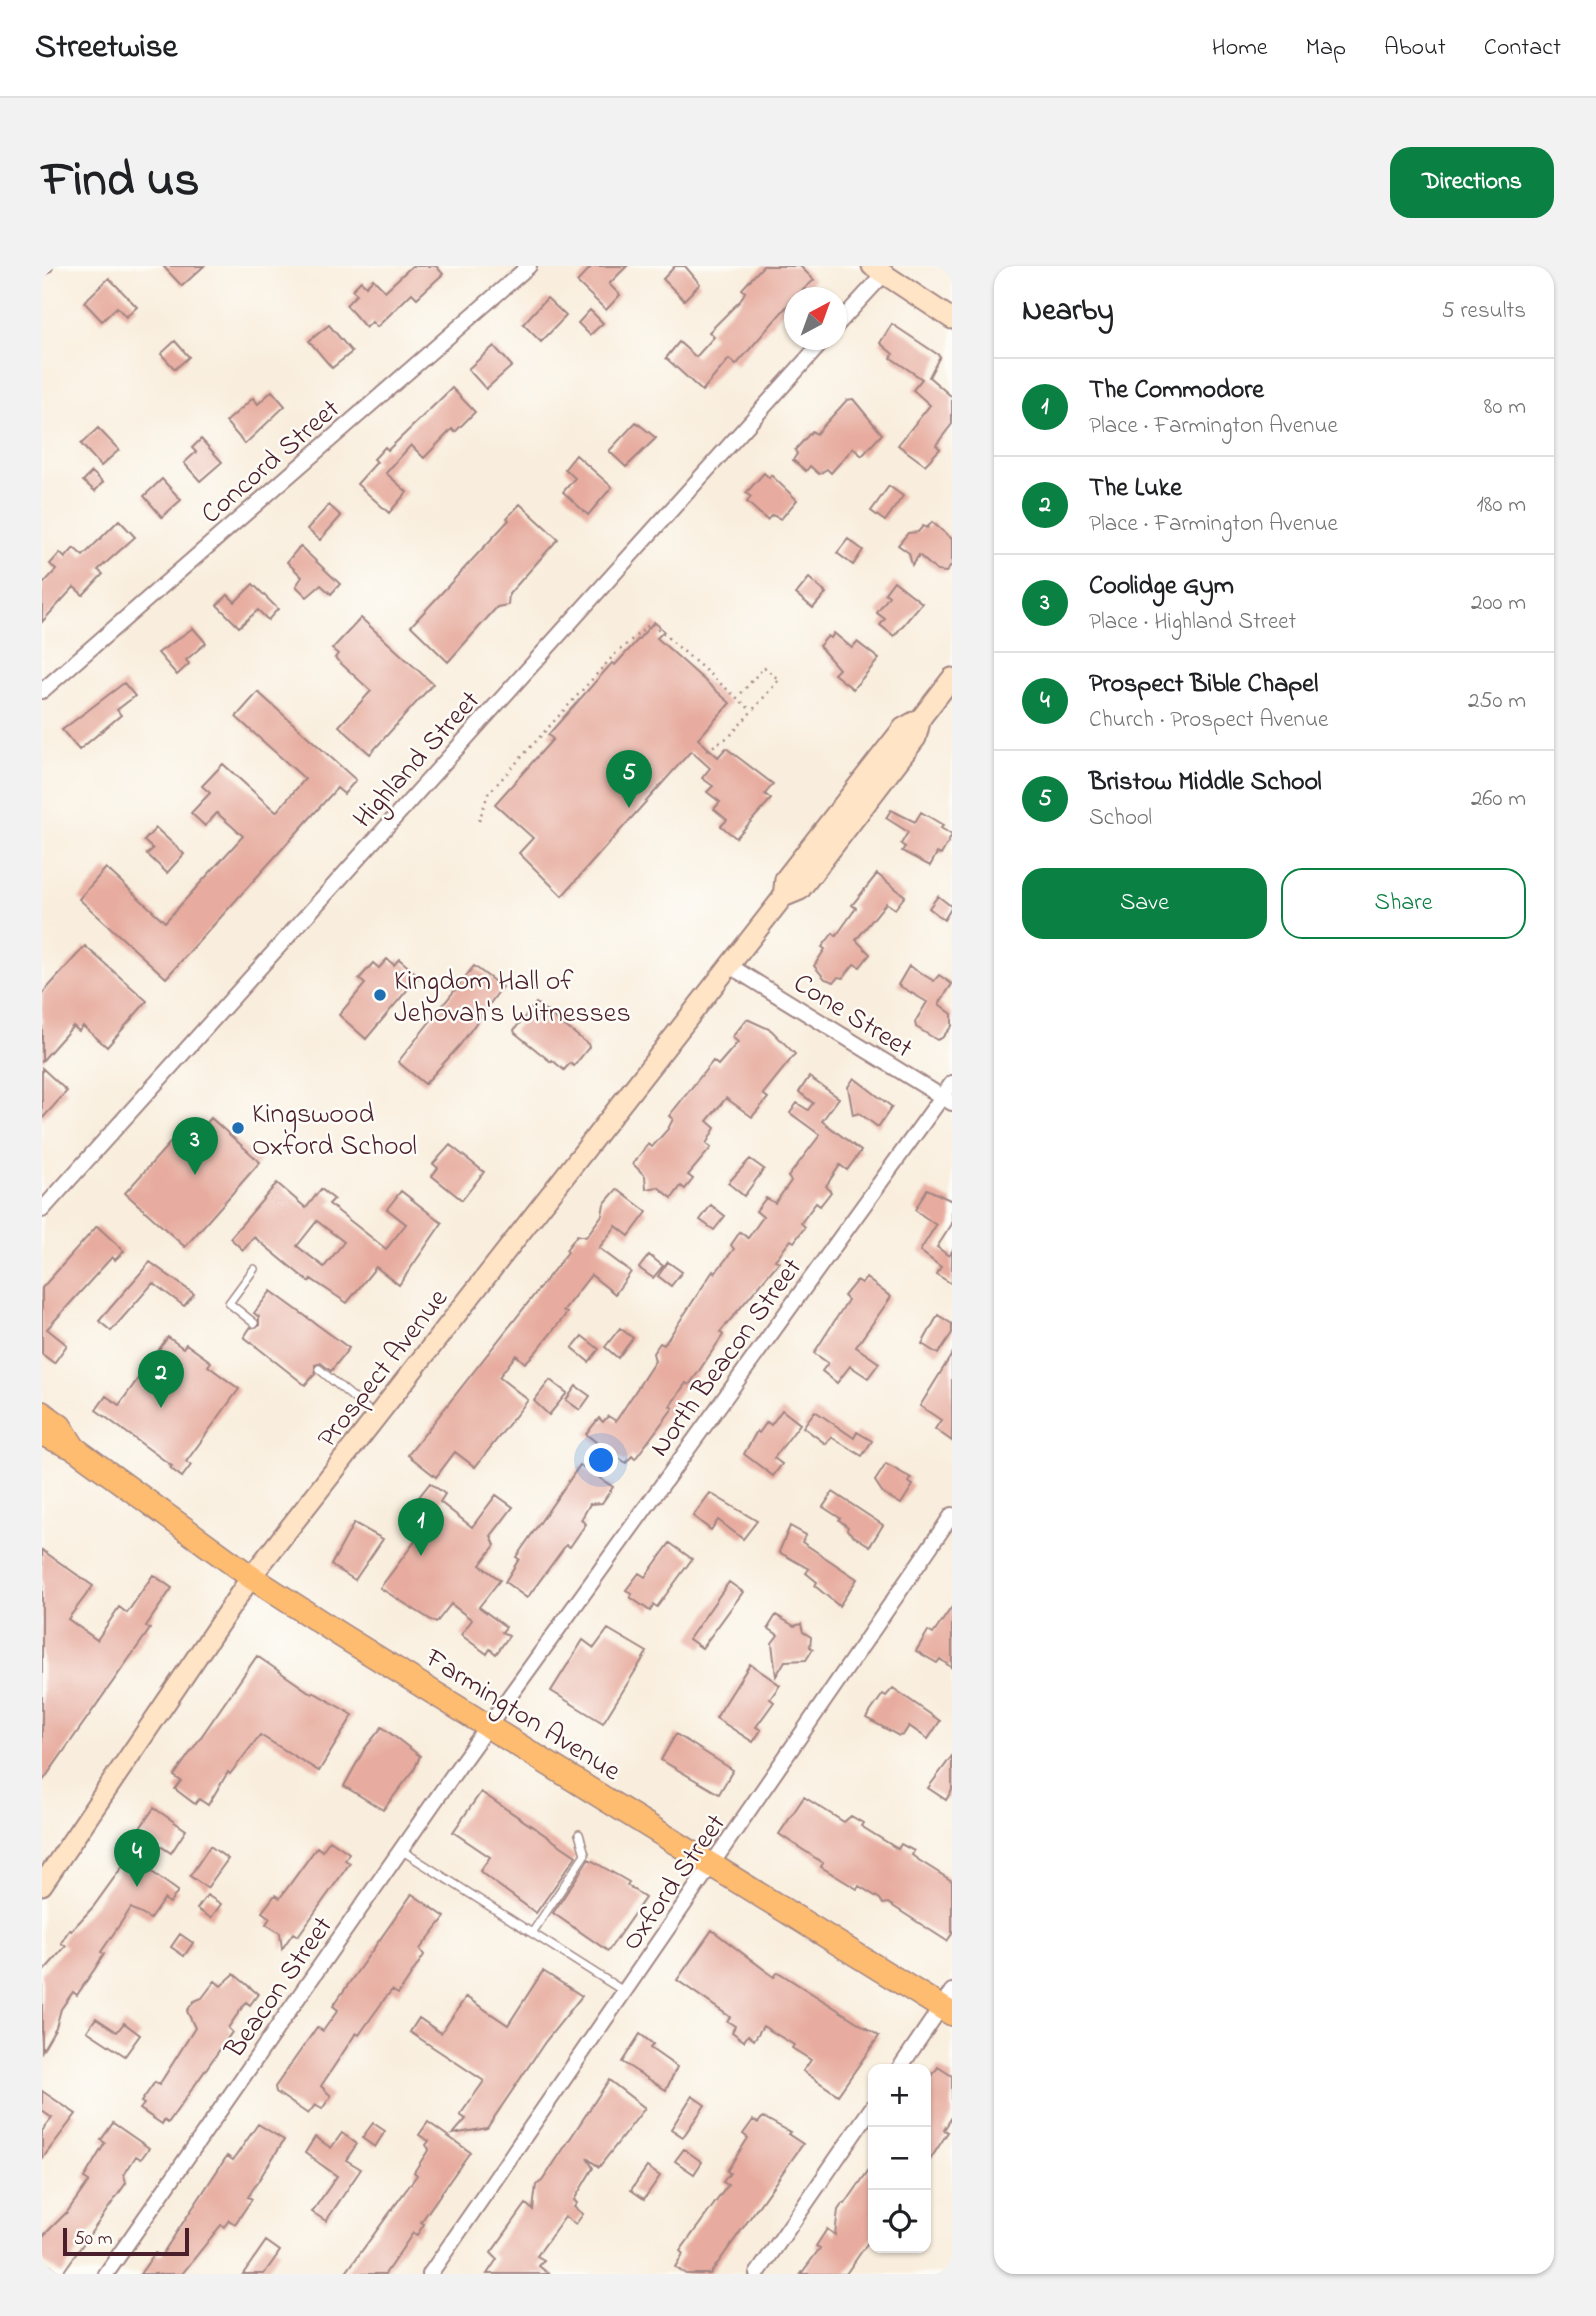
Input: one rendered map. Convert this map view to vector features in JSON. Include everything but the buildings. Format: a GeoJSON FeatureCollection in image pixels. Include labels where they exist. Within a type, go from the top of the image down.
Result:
{"type":"FeatureCollection","features":[{"type":"Feature","properties":{"kind":"main road"},"geometry":{"type":"LineString","coordinates":[[878,270],[952,318]]}},
{"type":"Feature","properties":{"kind":"main road","name":"Prospect Avenue"},"geometry":{"type":"LineString","coordinates":[[42,1885],[251,1577],[783,897],[785,880],[903,728],[921,718],[952,678]]}},
{"type":"Feature","properties":{"kind":"main road","name":"Farmington Avenue"},"geometry":{"type":"LineString","coordinates":[[42,1413],[60,1426],[74,1448]]}},
{"type":"Feature","properties":{"kind":"main road","name":"Farmington Avenue"},"geometry":{"type":"LineString","coordinates":[[42,1434],[74,1448],[251,1577],[713,1866],[948,2004]]}},
{"type":"Feature","properties":{"kind":"street","name":"Concord Street"},"geometry":{"type":"LineString","coordinates":[[42,691],[529,266]]}},
{"type":"Feature","properties":{"kind":"street"},"geometry":{"type":"LineString","coordinates":[[847,311],[878,270]]}},
{"type":"Feature","properties":{"kind":"street","name":"Highland Street"},"geometry":{"type":"LineString","coordinates":[[42,1210],[815,350]]}},
{"type":"Feature","properties":{"kind":"street","name":"Cone Street"},"geometry":{"type":"LineString","coordinates":[[730,966],[947,1100]]}},
{"type":"Feature","properties":{"kind":"street","name":"North Beacon Street"},"geometry":{"type":"LineString","coordinates":[[488,1726],[947,1100],[952,1083]]}},
{"type":"Feature","properties":{"kind":"street","name":"Oxford Street"},"geometry":{"type":"LineString","coordinates":[[430,2274],[952,1515]]}},
{"type":"Feature","properties":{"kind":"street","name":"Beacon Street"},"geometry":{"type":"LineString","coordinates":[[106,2274],[488,1726]]}},
{"type":"Feature","properties":{"kind":"street"},"geometry":{"type":"LineString","coordinates":[[903,2064],[948,2004]]}},
{"type":"Feature","properties":{"kind":"street"},"geometry":{"type":"LineString","coordinates":[[757,2274],[868,2113]]}},
{"type":"Feature","properties":{"kind":"lane"},"geometry":{"type":"LineString","coordinates":[[254,1269],[229,1303],[254,1322]]}},
{"type":"Feature","properties":{"kind":"lane"},"geometry":{"type":"LineString","coordinates":[[318,1369],[377,1418]]}},
{"type":"Feature","properties":{"kind":"lane"},"geometry":{"type":"LineString","coordinates":[[532,1933],[585,1854],[579,1834]]}},
{"type":"Feature","properties":{"kind":"lane"},"geometry":{"type":"LineString","coordinates":[[401,1850],[625,1992]]}},
{"type":"Feature","properties":{"kind":"path"},"geometry":{"type":"LineString","coordinates":[[480,821],[488,794],[606,662],[651,623],[752,711]]}},
{"type":"Feature","properties":{"kind":"path"},"geometry":{"type":"LineString","coordinates":[[707,750],[723,743],[779,680],[764,667],[737,698]]}},
{"type":"Feature","properties":{"kind":"place","name":"Bristow Middle School"},"geometry":{"type":"Point","coordinates":[629,808]}},
{"type":"Feature","properties":{"kind":"place","name":"Kingdom Hall of Jehovah's Witnesses"},"geometry":{"type":"Point","coordinates":[380,995]}},
{"type":"Feature","properties":{"kind":"place","name":"Kingswood Oxford School"},"geometry":{"type":"Point","coordinates":[238,1128]}},
{"type":"Feature","properties":{"kind":"place","name":"Coolidge Gym"},"geometry":{"type":"Point","coordinates":[195,1175]}},
{"type":"Feature","properties":{"kind":"place","name":"The Luke"},"geometry":{"type":"Point","coordinates":[161,1408]}},
{"type":"Feature","properties":{"kind":"place","name":"The Commodore"},"geometry":{"type":"Point","coordinates":[421,1556]}},
{"type":"Feature","properties":{"kind":"place","name":"Prospect Bible Chapel"},"geometry":{"type":"Point","coordinates":[137,1887]}}]}
